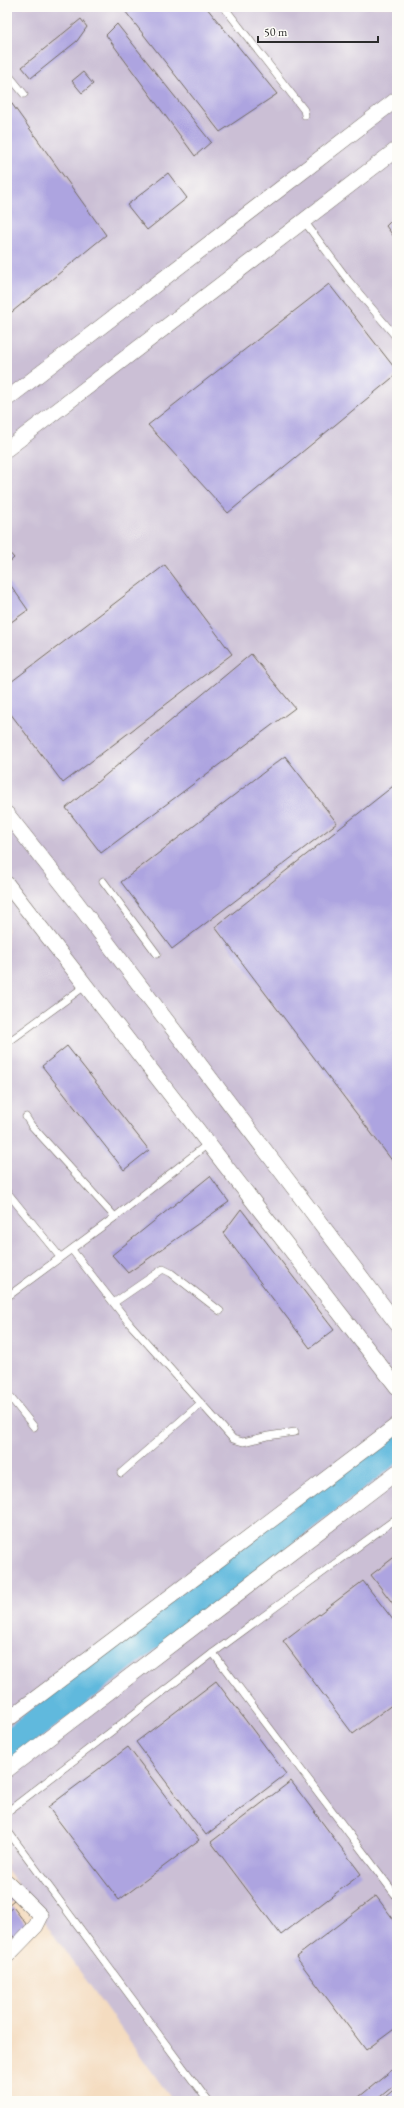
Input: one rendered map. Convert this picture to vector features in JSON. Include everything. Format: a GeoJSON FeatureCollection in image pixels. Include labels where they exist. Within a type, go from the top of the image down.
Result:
{"type":"FeatureCollection","features":[{"type":"Feature","properties":{"kind":"street"},"geometry":{"type":"LineString","coordinates":[[7,399],[397,99]]}},
{"type":"Feature","properties":{"kind":"street"},"geometry":{"type":"LineString","coordinates":[[7,449],[397,149]]}},
{"type":"Feature","properties":{"kind":"street"},"geometry":{"type":"LineString","coordinates":[[7,814],[76,900],[397,1324]]}},
{"type":"Feature","properties":{"kind":"street"},"geometry":{"type":"LineString","coordinates":[[7,884],[397,1387]]}},
{"type":"Feature","properties":{"kind":"street"},"geometry":{"type":"LineString","coordinates":[[7,1720],[397,1425]]}},
{"type":"Feature","properties":{"kind":"street"},"geometry":{"type":"LineString","coordinates":[[7,1770],[397,1472]]}},
{"type":"Feature","properties":{"kind":"street"},"geometry":{"type":"LineString","coordinates":[[7,1882],[41,1916],[36,1926],[7,1956]]}},
{"type":"Feature","properties":{"kind":"lane"},"geometry":{"type":"LineString","coordinates":[[224,7],[304,110],[305,115]]}},
{"type":"Feature","properties":{"kind":"lane"},"geometry":{"type":"LineString","coordinates":[[7,73],[24,94]]}},
{"type":"Feature","properties":{"kind":"lane"},"geometry":{"type":"LineString","coordinates":[[304,221],[348,280],[397,338]]}},
{"type":"Feature","properties":{"kind":"lane"},"geometry":{"type":"LineString","coordinates":[[103,881],[157,954]]}},
{"type":"Feature","properties":{"kind":"lane"},"geometry":{"type":"LineString","coordinates":[[7,1043],[85,986]]}},
{"type":"Feature","properties":{"kind":"lane"},"geometry":{"type":"LineString","coordinates":[[26,1117],[31,1125],[115,1217]]}},
{"type":"Feature","properties":{"kind":"lane"},"geometry":{"type":"LineString","coordinates":[[7,1297],[60,1257],[72,1250],[209,1143]]}},
{"type":"Feature","properties":{"kind":"lane"},"geometry":{"type":"LineString","coordinates":[[7,1192],[60,1257]]}},
{"type":"Feature","properties":{"kind":"lane"},"geometry":{"type":"LineString","coordinates":[[72,1250],[115,1302],[130,1324],[233,1439],[243,1442],[295,1432]]}},
{"type":"Feature","properties":{"kind":"lane"},"geometry":{"type":"LineString","coordinates":[[115,1302],[163,1269],[220,1311]]}},
{"type":"Feature","properties":{"kind":"lane"},"geometry":{"type":"LineString","coordinates":[[7,1393],[34,1428]]}},
{"type":"Feature","properties":{"kind":"lane"},"geometry":{"type":"LineString","coordinates":[[121,1473],[201,1403]]}},
{"type":"Feature","properties":{"kind":"lane"},"geometry":{"type":"LineString","coordinates":[[7,1812],[213,1653],[397,1518]]}},
{"type":"Feature","properties":{"kind":"lane"},"geometry":{"type":"LineString","coordinates":[[213,1653],[397,1896]]}},
{"type":"Feature","properties":{"kind":"lane"},"geometry":{"type":"LineString","coordinates":[[7,1830],[208,2101]]}},
{"type":"Feature","properties":{"kind":"shaded area"},"geometry":{"type":"Polygon","coordinates":[[[7,7],[397,7],[397,2101],[173,2101],[7,1870],[7,7]]]}},
{"type":"Feature","properties":{"kind":"building"},"geometry":{"type":"Polygon","coordinates":[[[131,7],[206,7],[277,94],[220,132],[125,11],[131,7]]]}},
{"type":"Feature","properties":{"kind":"building"},"geometry":{"type":"Polygon","coordinates":[[[81,19],[87,27],[77,41],[31,78],[22,67],[81,19]]]}},
{"type":"Feature","properties":{"kind":"building"},"geometry":{"type":"Polygon","coordinates":[[[117,24],[211,142],[195,156],[106,35],[117,24]]]}},
{"type":"Feature","properties":{"kind":"building"},"geometry":{"type":"Polygon","coordinates":[[[83,72],[93,84],[82,93],[72,81],[83,72]]]}},
{"type":"Feature","properties":{"kind":"building"},"geometry":{"type":"Polygon","coordinates":[[[7,97],[106,235],[7,316],[7,97]]]}},
{"type":"Feature","properties":{"kind":"building"},"geometry":{"type":"Polygon","coordinates":[[[168,173],[187,198],[147,230],[127,205],[168,173]]]}},
{"type":"Feature","properties":{"kind":"building"},"geometry":{"type":"Polygon","coordinates":[[[397,215],[397,241],[386,226],[397,215]]]}},
{"type":"Feature","properties":{"kind":"building"},"geometry":{"type":"Polygon","coordinates":[[[329,284],[397,371],[397,374],[228,513],[148,425],[329,284]]]}},
{"type":"Feature","properties":{"kind":"building"},"geometry":{"type":"Polygon","coordinates":[[[7,550],[14,558],[7,564],[7,550]]]}},
{"type":"Feature","properties":{"kind":"building"},"geometry":{"type":"Polygon","coordinates":[[[165,565],[232,654],[63,783],[7,709],[7,685],[165,565]]]}},
{"type":"Feature","properties":{"kind":"building"},"geometry":{"type":"Polygon","coordinates":[[[7,580],[28,610],[7,625],[7,580]]]}},
{"type":"Feature","properties":{"kind":"building"},"geometry":{"type":"Polygon","coordinates":[[[251,654],[295,708],[101,853],[66,808],[251,654]]]}},
{"type":"Feature","properties":{"kind":"building"},"geometry":{"type":"Polygon","coordinates":[[[285,756],[337,823],[172,949],[121,882],[285,756]]]}},
{"type":"Feature","properties":{"kind":"building"},"geometry":{"type":"Polygon","coordinates":[[[397,783],[397,1167],[215,927],[397,783]]]}},
{"type":"Feature","properties":{"kind":"building"},"geometry":{"type":"Polygon","coordinates":[[[67,1046],[149,1150],[124,1170],[42,1066],[67,1046]]]}},
{"type":"Feature","properties":{"kind":"building"},"geometry":{"type":"Polygon","coordinates":[[[210,1176],[229,1202],[128,1273],[112,1255],[210,1176]]]}},
{"type":"Feature","properties":{"kind":"building"},"geometry":{"type":"Polygon","coordinates":[[[241,1209],[334,1330],[310,1348],[223,1233],[241,1209]]]}},
{"type":"Feature","properties":{"kind":"building"},"geometry":{"type":"Polygon","coordinates":[[[397,1555],[397,1609],[371,1575],[397,1555]]]}},
{"type":"Feature","properties":{"kind":"building"},"geometry":{"type":"Polygon","coordinates":[[[363,1581],[397,1625],[397,1701],[353,1734],[283,1641],[363,1581]]]}},
{"type":"Feature","properties":{"kind":"building"},"geometry":{"type":"Polygon","coordinates":[[[216,1681],[286,1774],[206,1835],[136,1742],[216,1681]]]}},
{"type":"Feature","properties":{"kind":"building"},"geometry":{"type":"Polygon","coordinates":[[[128,1747],[199,1840],[119,1900],[48,1807],[128,1747]]]}},
{"type":"Feature","properties":{"kind":"building"},"geometry":{"type":"Polygon","coordinates":[[[291,1781],[361,1874],[281,1935],[211,1842],[291,1781]]]}},
{"type":"Feature","properties":{"kind":"building"},"geometry":{"type":"Polygon","coordinates":[[[7,1892],[14,1900],[7,1906],[7,1892]]]}},
{"type":"Feature","properties":{"kind":"building"},"geometry":{"type":"Polygon","coordinates":[[[376,1896],[397,1924],[397,2027],[366,2050],[296,1957],[376,1896]]]}},
{"type":"Feature","properties":{"kind":"building"},"geometry":{"type":"Polygon","coordinates":[[[13,1907],[30,1929],[16,1940],[7,1928],[7,1912],[13,1907]]]}},
{"type":"Feature","properties":{"kind":"building"},"geometry":{"type":"Polygon","coordinates":[[[397,2066],[397,2083],[375,2101],[354,2101],[397,2066]]]}},
{"type":"Feature","properties":{"kind":"building"},"geometry":{"type":"Polygon","coordinates":[[[397,2087],[397,2101],[380,2101],[397,2087]]]}},
{"type":"Feature","properties":{"kind":"waterway"},"geometry":{"type":"LineString","coordinates":[[7,1746],[397,1445]]}}]}
